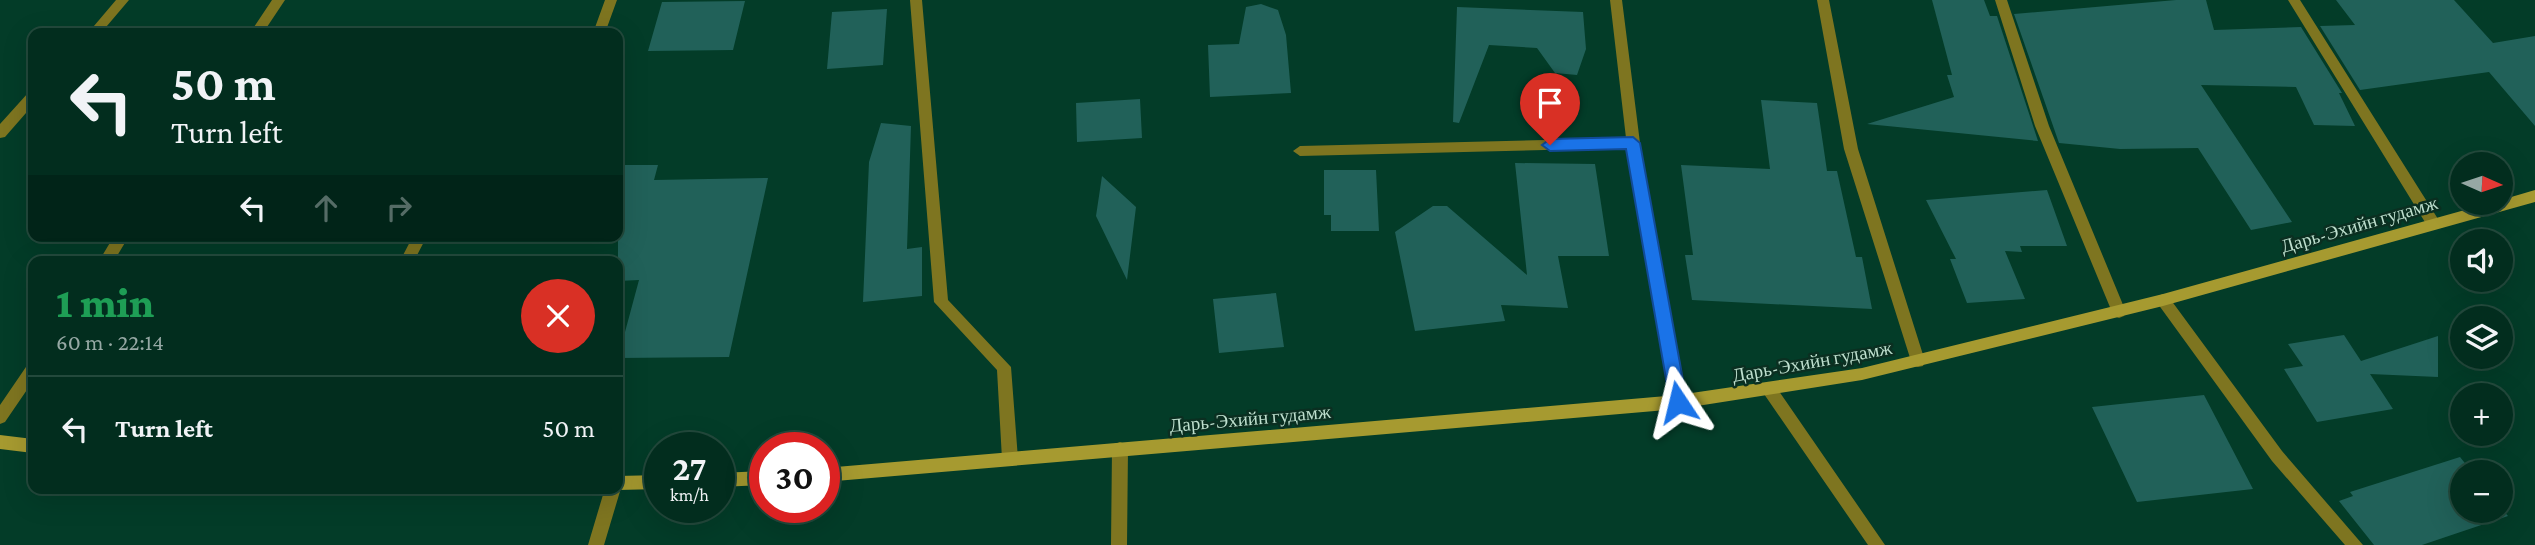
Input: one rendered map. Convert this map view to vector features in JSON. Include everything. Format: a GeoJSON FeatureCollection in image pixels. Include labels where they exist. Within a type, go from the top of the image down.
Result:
{"type":"FeatureCollection","features":[{"type":"Feature","properties":{"kind":"main road","name":"Дарь-Эхийн гудамж"},"geometry":{"type":"LineString","coordinates":[[840,474],[1678,402],[1862,374],[2119,312],[2535,196]]}},
{"type":"Feature","properties":{"kind":"main road"},"geometry":{"type":"LineString","coordinates":[[0,442],[28,445]]}},
{"type":"Feature","properties":{"kind":"main road"},"geometry":{"type":"LineString","coordinates":[[623,483],[644,482]]}},
{"type":"Feature","properties":{"kind":"street"},"geometry":{"type":"LineString","coordinates":[[98,28],[122,0]]}},
{"type":"Feature","properties":{"kind":"street"},"geometry":{"type":"LineString","coordinates":[[259,28],[279,0]]}},
{"type":"Feature","properties":{"kind":"street"},"geometry":{"type":"LineString","coordinates":[[601,28],[611,0]]}},
{"type":"Feature","properties":{"kind":"street"},"geometry":{"type":"LineString","coordinates":[[916,0],[942,302],[1004,367],[1010,459]]}},
{"type":"Feature","properties":{"kind":"street"},"geometry":{"type":"LineString","coordinates":[[1616,0],[1633,143],[1678,402]]}},
{"type":"Feature","properties":{"kind":"street"},"geometry":{"type":"LineString","coordinates":[[1823,0],[1851,149],[1918,360]]}},
{"type":"Feature","properties":{"kind":"street"},"geometry":{"type":"LineString","coordinates":[[2001,0],[2042,125],[2119,312]]}},
{"type":"Feature","properties":{"kind":"street"},"geometry":{"type":"LineString","coordinates":[[2294,0],[2433,223]]}},
{"type":"Feature","properties":{"kind":"street"},"geometry":{"type":"LineString","coordinates":[[0,133],[28,102]]}},
{"type":"Feature","properties":{"kind":"street"},"geometry":{"type":"LineString","coordinates":[[1300,151],[1633,143]]}},
{"type":"Feature","properties":{"kind":"street"},"geometry":{"type":"LineString","coordinates":[[2162,300],[2277,456],[2355,545]]}},
{"type":"Feature","properties":{"kind":"street"},"geometry":{"type":"LineString","coordinates":[[0,417],[28,376]]}},
{"type":"Feature","properties":{"kind":"street"},"geometry":{"type":"LineString","coordinates":[[1769,389],[1877,545]]}},
{"type":"Feature","properties":{"kind":"street"},"geometry":{"type":"LineString","coordinates":[[1119,545],[1120,449]]}},
{"type":"Feature","properties":{"kind":"street"},"geometry":{"type":"LineString","coordinates":[[596,545],[611,494]]}},
{"type":"Feature","properties":{"kind":"building"},"geometry":{"type":"Polygon","coordinates":[[[1932,0],[1984,0],[1990,16],[1997,16],[2038,141],[1867,124],[1954,97],[1947,75],[1952,75],[1932,0]]]}},
{"type":"Feature","properties":{"kind":"building"},"geometry":{"type":"Polygon","coordinates":[[[2176,0],[2206,0],[2214,30],[2301,27],[2342,93],[2339,93],[2355,126],[2314,125],[2296,87],[2201,85],[2292,222],[2251,230],[2198,148],[2120,149],[2059,143],[2014,14],[2176,0]]]}},
{"type":"Feature","properties":{"kind":"building"},"geometry":{"type":"Polygon","coordinates":[[[2336,0],[2454,0],[2493,43],[2535,36],[2535,126],[2489,72],[2360,90],[2320,26],[2355,25],[2336,0]]]}},
{"type":"Feature","properties":{"kind":"building"},"geometry":{"type":"Polygon","coordinates":[[[745,1],[733,50],[648,51],[662,2],[745,1]]]}},
{"type":"Feature","properties":{"kind":"building"},"geometry":{"type":"Polygon","coordinates":[[[1261,4],[1278,10],[1286,35],[1291,93],[1210,97],[1208,45],[1239,44],[1246,7],[1261,4]]]}},
{"type":"Feature","properties":{"kind":"building"},"geometry":{"type":"Polygon","coordinates":[[[1457,7],[1583,12],[1586,49],[1577,75],[1555,73],[1537,48],[1489,45],[1459,123],[1453,122],[1457,7]]]}},
{"type":"Feature","properties":{"kind":"building"},"geometry":{"type":"Polygon","coordinates":[[[887,9],[883,65],[827,69],[832,12],[887,9]]]}},
{"type":"Feature","properties":{"kind":"building"},"geometry":{"type":"Polygon","coordinates":[[[1140,99],[1142,138],[1077,142],[1076,103],[1140,99]]]}},
{"type":"Feature","properties":{"kind":"building"},"geometry":{"type":"Polygon","coordinates":[[[1761,100],[1817,103],[1827,171],[1837,171],[1856,257],[1862,257],[1872,309],[1692,300],[1685,255],[1693,255],[1681,165],[1770,169],[1761,100]]]}},
{"type":"Feature","properties":{"kind":"building"},"geometry":{"type":"Polygon","coordinates":[[[881,123],[911,126],[907,249],[922,247],[922,296],[863,302],[869,162],[881,123]]]}},
{"type":"Feature","properties":{"kind":"building"},"geometry":{"type":"Polygon","coordinates":[[[1515,163],[1595,164],[1609,256],[1558,256],[1568,308],[1501,305],[1505,321],[1415,331],[1395,232],[1433,206],[1447,206],[1527,275],[1515,163]]]}},
{"type":"Feature","properties":{"kind":"building"},"geometry":{"type":"Polygon","coordinates":[[[623,165],[658,165],[654,180],[768,178],[729,357],[623,358],[623,339],[639,280],[623,281],[623,256],[618,256],[618,242],[623,242],[623,165]]]}},
{"type":"Feature","properties":{"kind":"building"},"geometry":{"type":"Polygon","coordinates":[[[1324,170],[1376,170],[1379,231],[1331,231],[1331,215],[1324,215],[1324,170]]]}},
{"type":"Feature","properties":{"kind":"building"},"geometry":{"type":"Polygon","coordinates":[[[1102,176],[1136,207],[1127,280],[1096,216],[1102,176]]]}},
{"type":"Feature","properties":{"kind":"building"},"geometry":{"type":"Polygon","coordinates":[[[2047,190],[2067,246],[2020,246],[2022,252],[2005,251],[2025,299],[1967,303],[1950,259],[1956,259],[1926,200],[2047,190]]]}},
{"type":"Feature","properties":{"kind":"building"},"geometry":{"type":"Polygon","coordinates":[[[1276,293],[1284,347],[1219,353],[1213,299],[1276,293]]]}},
{"type":"Feature","properties":{"kind":"building"},"geometry":{"type":"Polygon","coordinates":[[[2344,335],[2361,361],[2438,336],[2438,377],[2370,374],[2393,409],[2317,422],[2284,369],[2303,366],[2288,344],[2344,335]]]}},
{"type":"Feature","properties":{"kind":"building"},"geometry":{"type":"Polygon","coordinates":[[[2204,395],[2253,489],[2137,502],[2092,407],[2204,395]]]}},
{"type":"Feature","properties":{"kind":"building"},"geometry":{"type":"Polygon","coordinates":[[[2450,460],[2450,523],[2487,523],[2422,545],[2374,545],[2339,501],[2353,496],[2350,492],[2450,460]]]}},
{"type":"Feature","properties":{"kind":"route"},"geometry":{"type":"LineString","coordinates":[[1550,145],[1633,143],[1678,402]]}}]}
